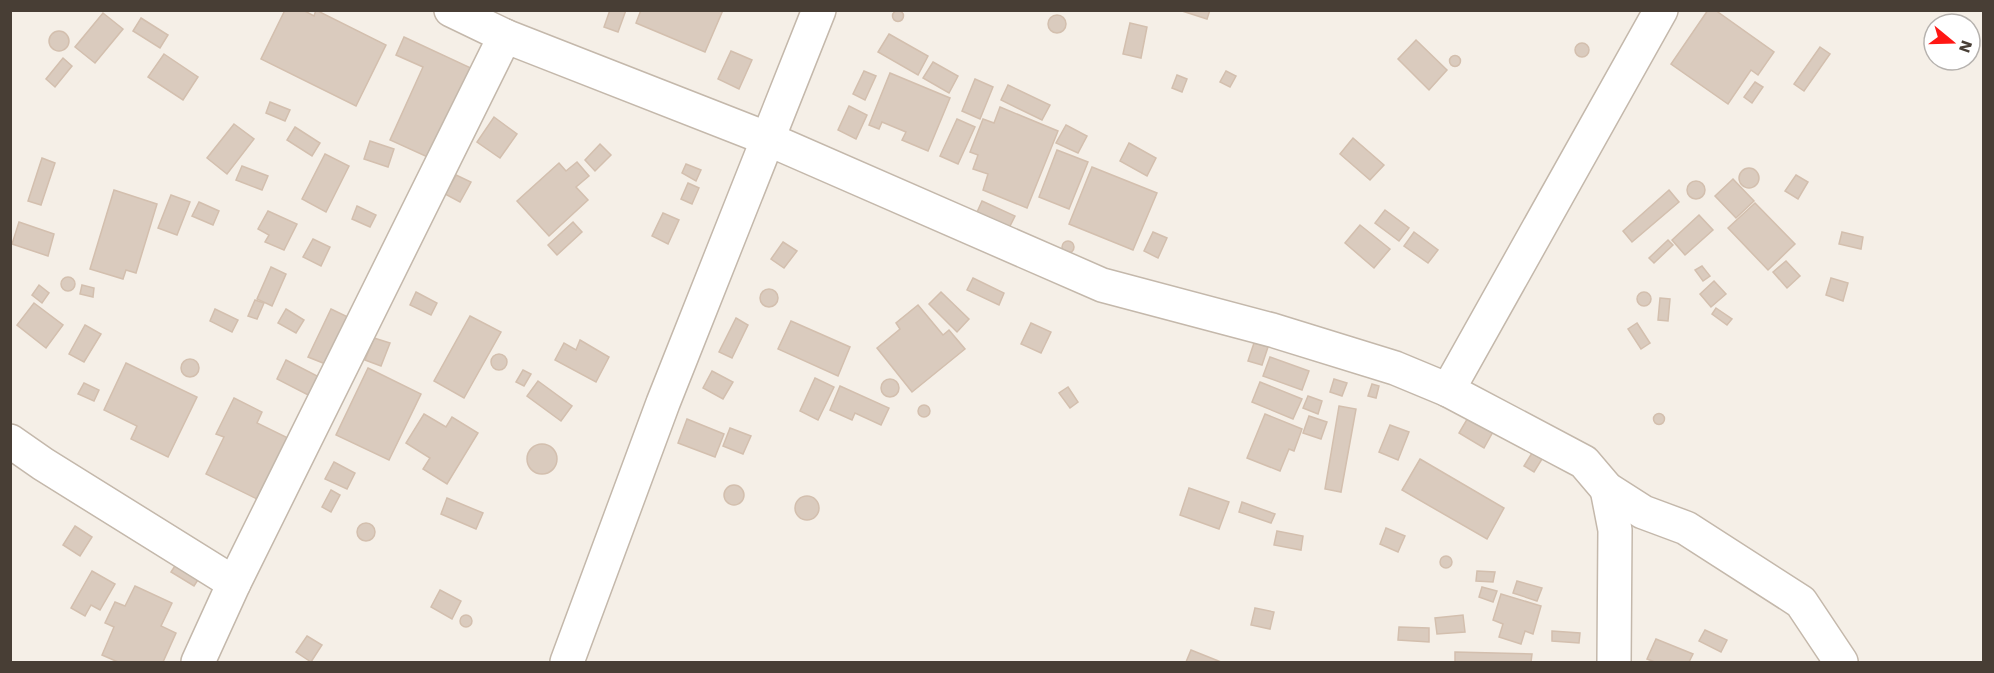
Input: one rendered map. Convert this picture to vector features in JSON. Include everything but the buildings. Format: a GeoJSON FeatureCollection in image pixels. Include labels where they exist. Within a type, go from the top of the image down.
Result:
{"type":"FeatureCollection","features":[{"type":"Feature","properties":{"kind":"street"},"geometry":{"type":"LineString","coordinates":[[451,10],[505,36],[768,139],[1102,285],[1272,330],[1395,368],[1448,390],[1584,462],[1607,489],[1643,512],[1686,528],[1801,602],[1841,663]]}},
{"type":"Feature","properties":{"kind":"street"},"geometry":{"type":"LineString","coordinates":[[567,663],[663,403],[819,10]]}},
{"type":"Feature","properties":{"kind":"street"},"geometry":{"type":"LineString","coordinates":[[1448,390],[1661,10]]}},
{"type":"Feature","properties":{"kind":"street"},"geometry":{"type":"LineString","coordinates":[[198,663],[234,583],[505,36]]}},
{"type":"Feature","properties":{"kind":"street"},"geometry":{"type":"LineString","coordinates":[[10,441],[234,583]]}},
{"type":"Feature","properties":{"kind":"street"},"geometry":{"type":"LineString","coordinates":[[1607,489],[1615,530],[1614,663]]}}]}
